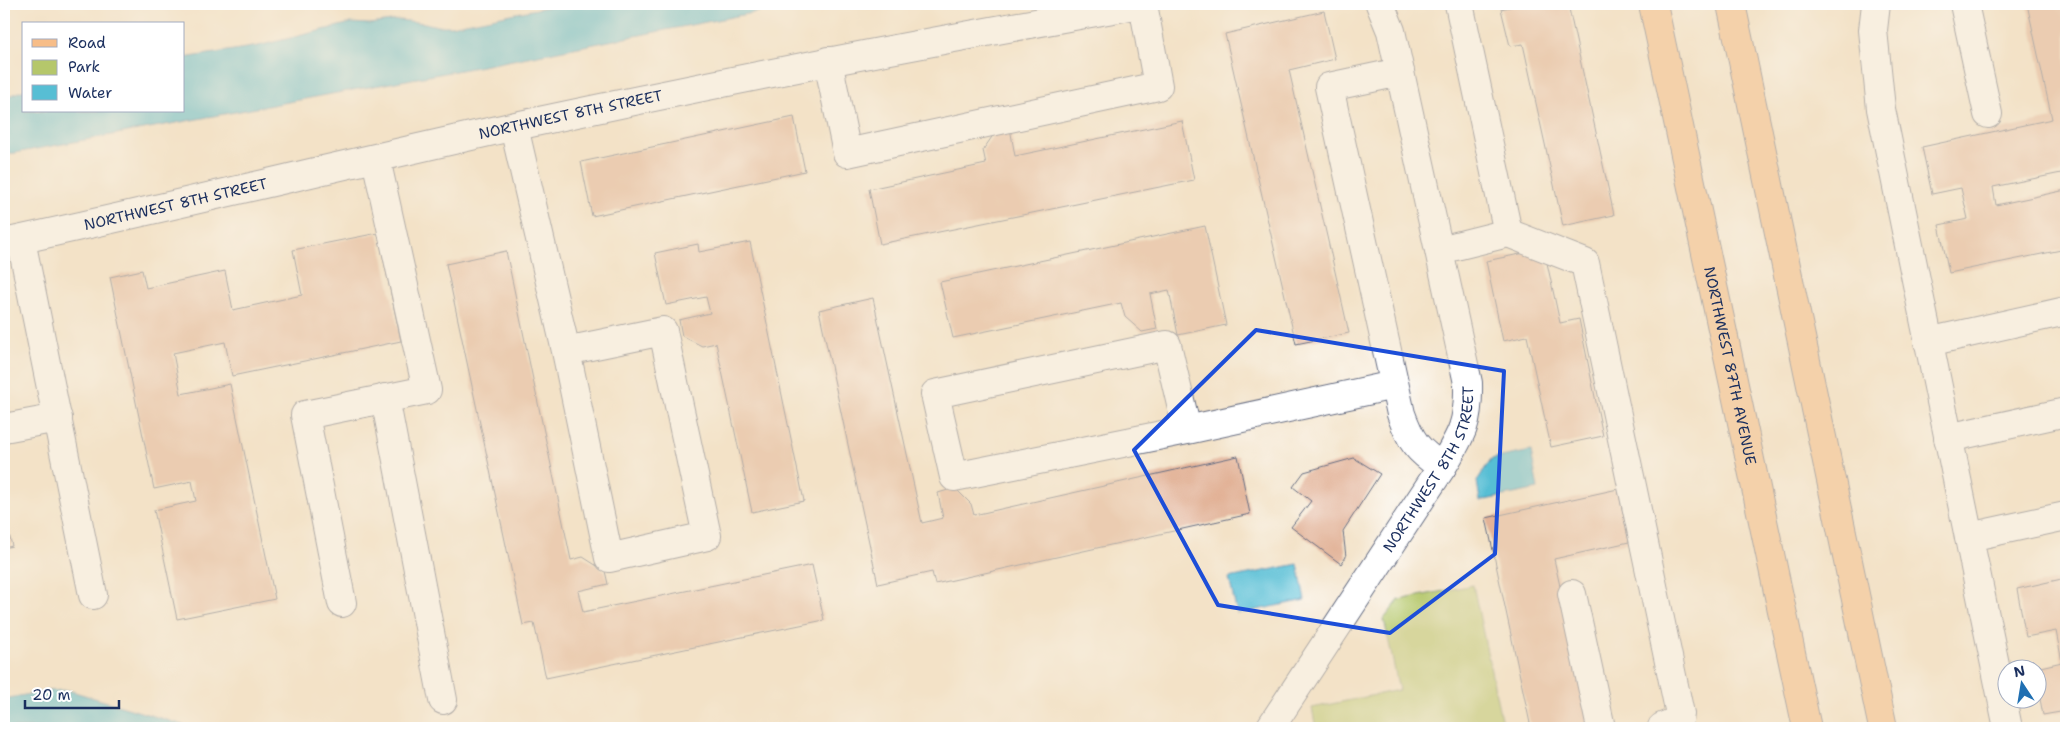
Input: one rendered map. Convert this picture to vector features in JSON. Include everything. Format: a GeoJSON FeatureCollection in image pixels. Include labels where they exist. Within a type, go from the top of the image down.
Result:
{"type":"FeatureCollection","features":[{"type":"Feature","properties":{"kind":"main road","name":"NORTHWEST 87TH AVENUE"},"geometry":{"type":"LineString","coordinates":[[1653,4],[1808,728]]}},
{"type":"Feature","properties":{"kind":"main road"},"geometry":{"type":"LineString","coordinates":[[1730,4],[1883,728]]}},
{"type":"Feature","properties":{"kind":"lane","name":"NORTHWEST 8TH STREET"},"geometry":{"type":"LineString","coordinates":[[12,242],[514,127],[828,61],[1142,4]]}},
{"type":"Feature","properties":{"kind":"lane"},"geometry":{"type":"LineString","coordinates":[[828,61],[847,153],[1158,86],[1142,4]]}},
{"type":"Feature","properties":{"kind":"lane","name":"NORTHWEST 8TH STREET"},"geometry":{"type":"LineString","coordinates":[[1270,728],[1442,467],[1464,426],[1468,404],[1468,383],[1440,250],[1391,31],[1380,4]]}},
{"type":"Feature","properties":{"kind":"lane"},"geometry":{"type":"LineString","coordinates":[[1459,4],[1508,233]]}},
{"type":"Feature","properties":{"kind":"lane"},"geometry":{"type":"LineString","coordinates":[[1876,4],[1873,30],[1881,109],[2008,728]]}},
{"type":"Feature","properties":{"kind":"lane"},"geometry":{"type":"LineString","coordinates":[[1964,4],[1988,114]]}},
{"type":"Feature","properties":{"kind":"lane"},"geometry":{"type":"LineString","coordinates":[[1400,72],[1329,86],[1401,414],[1407,431],[1421,452],[1442,467]]}},
{"type":"Feature","properties":{"kind":"lane"},"geometry":{"type":"LineString","coordinates":[[514,127],[566,351],[609,558],[707,536],[663,331],[566,351]]}},
{"type":"Feature","properties":{"kind":"lane"},"geometry":{"type":"LineString","coordinates":[[342,603],[305,415],[427,390],[376,159]]}},
{"type":"Feature","properties":{"kind":"lane"},"geometry":{"type":"LineString","coordinates":[[1440,250],[1508,233],[1585,263],[1680,714],[1679,720],[1675,723],[1659,728]]}},
{"type":"Feature","properties":{"kind":"lane"},"geometry":{"type":"LineString","coordinates":[[12,242],[58,418],[93,595]]}},
{"type":"Feature","properties":{"kind":"lane"},"geometry":{"type":"LineString","coordinates":[[1928,342],[2066,310]]}},
{"type":"Feature","properties":{"kind":"lane"},"geometry":{"type":"LineString","coordinates":[[1187,430],[1167,345],[934,394],[954,477],[1187,430],[1394,385]]}},
{"type":"Feature","properties":{"kind":"lane"},"geometry":{"type":"LineString","coordinates":[[385,398],[443,700]]}},
{"type":"Feature","properties":{"kind":"lane"},"geometry":{"type":"LineString","coordinates":[[1948,438],[2066,412]]}},
{"type":"Feature","properties":{"kind":"lane"},"geometry":{"type":"LineString","coordinates":[[4,428],[58,418]]}},
{"type":"Feature","properties":{"kind":"lane"},"geometry":{"type":"LineString","coordinates":[[1969,537],[2066,516]]}},
{"type":"Feature","properties":{"kind":"lane"},"geometry":{"type":"LineString","coordinates":[[1572,594],[1601,728]]}},
{"type":"Feature","properties":{"kind":"highlighted area"},"geometry":{"type":"Polygon","coordinates":[[[1256,330],[1504,371],[1495,554],[1390,633],[1218,605],[1134,450],[1256,330]]]}},
{"type":"Feature","properties":{"kind":"green space"},"geometry":{"type":"Polygon","coordinates":[[[1473,585],[1503,728],[1316,728],[1312,708],[1399,690],[1384,619],[1399,600],[1473,585]]]}},
{"type":"Feature","properties":{"kind":"water"},"geometry":{"type":"Polygon","coordinates":[[[562,4],[798,4],[482,66],[4,155],[4,98],[22,91],[22,112],[185,112],[185,58],[258,46],[351,23],[369,24],[399,20],[437,26],[451,26],[562,4]]]}},
{"type":"Feature","properties":{"kind":"water"},"geometry":{"type":"Polygon","coordinates":[[[1531,451],[1538,489],[1480,501],[1477,481],[1491,459],[1531,451]]]}},
{"type":"Feature","properties":{"kind":"water"},"geometry":{"type":"Polygon","coordinates":[[[1298,564],[1305,600],[1237,614],[1229,578],[1298,564]]]}},
{"type":"Feature","properties":{"kind":"water"},"geometry":{"type":"Polygon","coordinates":[[[68,690],[193,728],[4,728],[4,699],[45,691],[68,690]]]}},
{"type":"Feature","properties":{"kind":"building"},"geometry":{"type":"Polygon","coordinates":[[[1523,4],[1568,4],[1614,215],[1563,226],[1523,44],[1510,46],[1501,9],[1523,4]]]}},
{"type":"Feature","properties":{"kind":"building"},"geometry":{"type":"Polygon","coordinates":[[[2027,4],[2066,4],[2066,172],[1993,187],[1996,205],[2066,190],[2066,249],[1949,273],[1939,225],[1968,219],[1961,188],[1932,194],[1922,147],[2052,119],[2027,4]]]}},
{"type":"Feature","properties":{"kind":"building"},"geometry":{"type":"Polygon","coordinates":[[[1324,11],[1335,59],[1289,70],[1349,333],[1296,344],[1225,34],[1324,11]]]}},
{"type":"Feature","properties":{"kind":"building"},"geometry":{"type":"Polygon","coordinates":[[[794,117],[805,171],[592,216],[581,162],[794,117]]]}},
{"type":"Feature","properties":{"kind":"building"},"geometry":{"type":"Polygon","coordinates":[[[1182,121],[1194,180],[880,244],[869,189],[986,164],[983,150],[996,131],[1010,128],[1015,156],[1182,121]]]}},
{"type":"Feature","properties":{"kind":"building"},"geometry":{"type":"Polygon","coordinates":[[[1205,226],[1226,325],[1178,335],[1169,290],[1150,294],[1157,329],[1142,332],[1125,317],[1121,303],[953,338],[940,282],[1205,226]]]}},
{"type":"Feature","properties":{"kind":"building"},"geometry":{"type":"Polygon","coordinates":[[[378,233],[401,341],[232,376],[225,342],[173,353],[181,394],[230,384],[275,599],[177,619],[154,510],[196,501],[192,481],[154,489],[110,277],[142,270],[146,288],[225,271],[233,310],[302,295],[293,250],[378,233]]]}},
{"type":"Feature","properties":{"kind":"building"},"geometry":{"type":"Polygon","coordinates":[[[750,242],[804,501],[752,512],[716,343],[702,346],[682,336],[679,320],[710,313],[706,297],[666,305],[655,253],[698,244],[699,252],[750,242]]]}},
{"type":"Feature","properties":{"kind":"building"},"geometry":{"type":"Polygon","coordinates":[[[1544,249],[1560,323],[1579,319],[1603,436],[1551,447],[1527,336],[1503,341],[1486,261],[1544,249]]]}},
{"type":"Feature","properties":{"kind":"building"},"geometry":{"type":"Polygon","coordinates":[[[506,251],[571,560],[583,557],[605,571],[608,584],[578,591],[583,612],[812,565],[824,620],[546,678],[534,623],[523,625],[446,264],[506,251]]]}},
{"type":"Feature","properties":{"kind":"building"},"geometry":{"type":"Polygon","coordinates":[[[873,298],[922,523],[943,518],[938,493],[955,488],[971,504],[974,515],[1238,456],[1250,514],[935,584],[932,572],[878,584],[819,310],[873,298]]]}},
{"type":"Feature","properties":{"kind":"building"},"geometry":{"type":"Polygon","coordinates":[[[1354,458],[1380,474],[1343,531],[1346,557],[1341,564],[1291,527],[1311,501],[1293,487],[1304,472],[1354,458]]]}},
{"type":"Feature","properties":{"kind":"building"},"geometry":{"type":"Polygon","coordinates":[[[1618,489],[1629,542],[1554,559],[1591,728],[1531,728],[1486,518],[1618,489]]]}},
{"type":"Feature","properties":{"kind":"building"},"geometry":{"type":"Polygon","coordinates":[[[4,513],[12,546],[4,548],[4,513]]]}},
{"type":"Feature","properties":{"kind":"building"},"geometry":{"type":"Polygon","coordinates":[[[2066,578],[2066,711],[2043,715],[2042,710],[2048,710],[2048,665],[2062,662],[2056,631],[2026,637],[2017,589],[2066,578]]]}}]}
